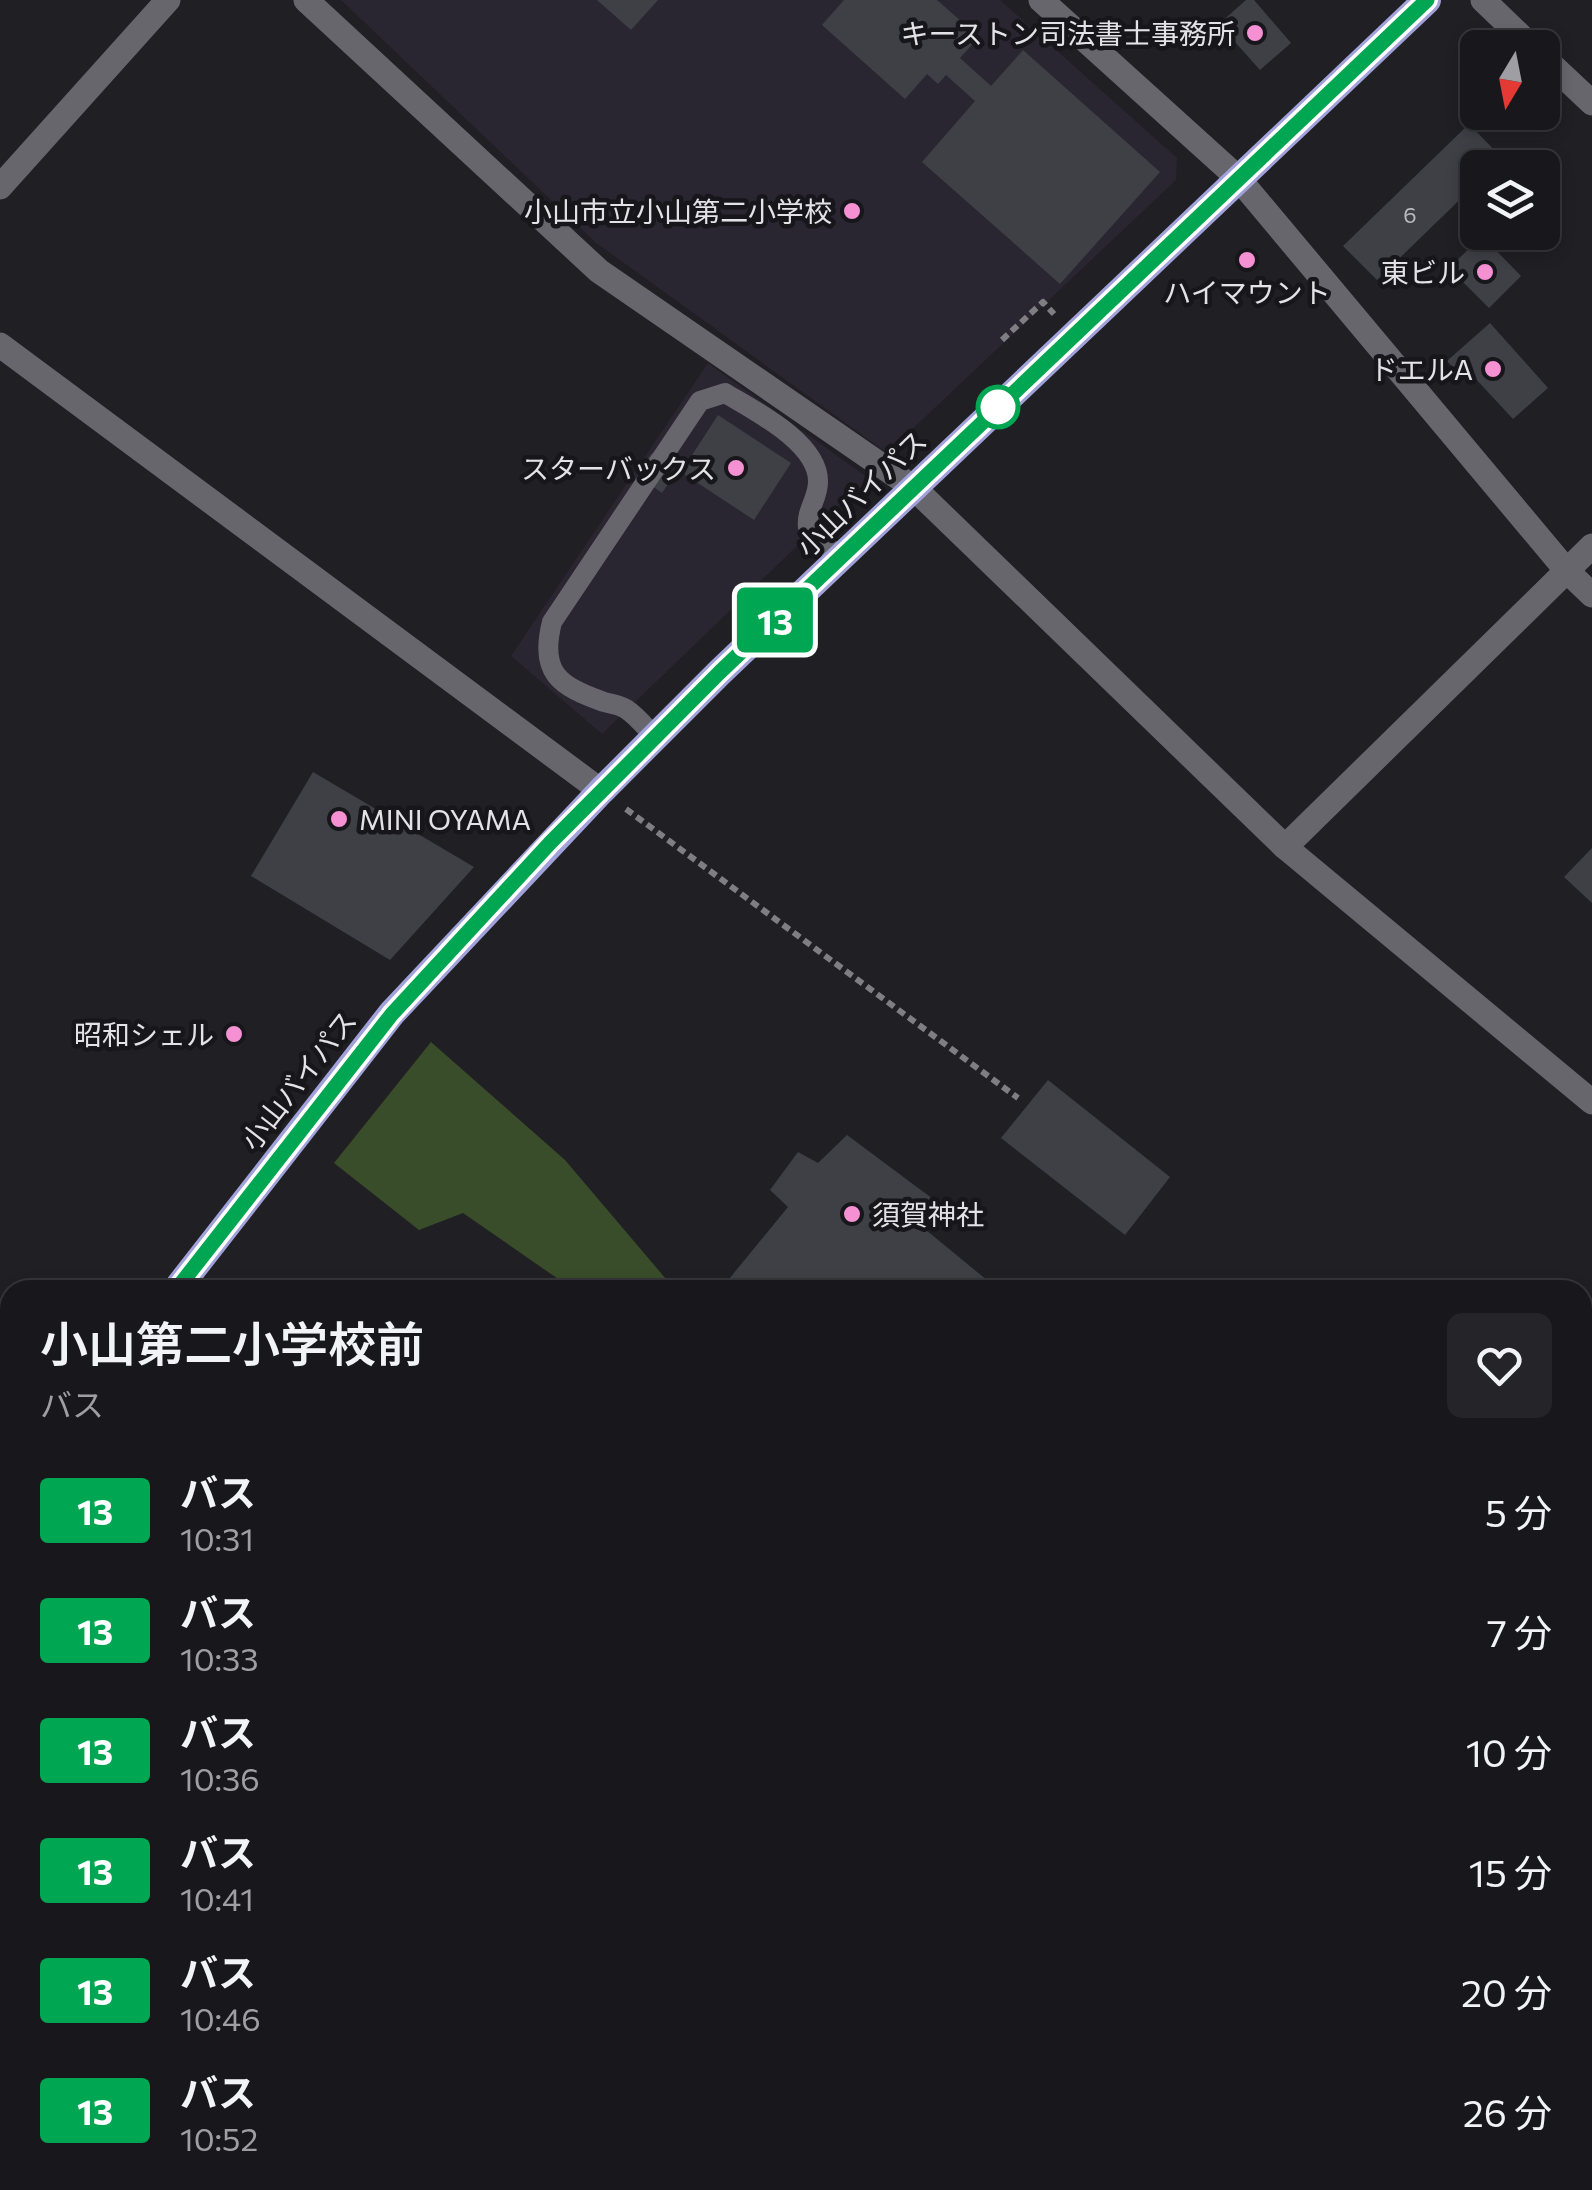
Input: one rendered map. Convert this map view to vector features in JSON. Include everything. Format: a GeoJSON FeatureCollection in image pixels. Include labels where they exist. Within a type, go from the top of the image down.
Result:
{"type":"FeatureCollection","features":[{"type":"Feature","properties":{"kind":"highway","name":"小山バイパス"},"geometry":{"type":"LineString","coordinates":[[184,1280],[392,1014],[601,791],[839,558],[1427,0]]}},
{"type":"Feature","properties":{"kind":"street"},"geometry":{"type":"LineString","coordinates":[[0,187],[168,0]]}},
{"type":"Feature","properties":{"kind":"street"},"geometry":{"type":"LineString","coordinates":[[306,0],[598,271],[914,488],[1285,846],[1592,1102]]}},
{"type":"Feature","properties":{"kind":"street"},"geometry":{"type":"LineString","coordinates":[[1041,0],[1238,178],[1567,571],[1592,595]]}},
{"type":"Feature","properties":{"kind":"street"},"geometry":{"type":"LineString","coordinates":[[1484,0],[1515,30]]}},
{"type":"Feature","properties":{"kind":"street"},"geometry":{"type":"LineString","coordinates":[[1560,73],[1592,103]]}},
{"type":"Feature","properties":{"kind":"street"},"geometry":{"type":"LineString","coordinates":[[0,345],[601,791]]}},
{"type":"Feature","properties":{"kind":"street"},"geometry":{"type":"LineString","coordinates":[[1285,846],[1592,546]]}},
{"type":"Feature","properties":{"kind":"lane"},"geometry":{"type":"LineString","coordinates":[[655,737],[624,707],[572,690],[554,672],[546,657],[546,644],[552,622],[700,401],[725,393],[802,443],[818,472],[818,491],[807,518],[808,527],[839,558]]}},
{"type":"Feature","properties":{"kind":"path"},"geometry":{"type":"LineString","coordinates":[[1002,340],[1043,302]]}},
{"type":"Feature","properties":{"kind":"path"},"geometry":{"type":"LineString","coordinates":[[601,791],[1018,1098]]}},
{"type":"Feature","properties":{"kind":"shaded area","name":"小山市立小山第二小学校"},"geometry":{"type":"Polygon","coordinates":[[[341,0],[1000,0],[1177,158],[1176,180],[887,453],[595,242],[341,0]]]}},
{"type":"Feature","properties":{"kind":"shaded area"},"geometry":{"type":"Polygon","coordinates":[[[708,363],[871,480],[851,494],[602,734],[511,656],[708,363]]]}},
{"type":"Feature","properties":{"kind":"green space"},"geometry":{"type":"Polygon","coordinates":[[[431,1042],[565,1160],[666,1279],[560,1280],[463,1213],[419,1230],[334,1163],[431,1042]]]}},
{"type":"Feature","properties":{"kind":"building"},"geometry":{"type":"Polygon","coordinates":[[[597,0],[658,0],[631,30],[597,0]]]}},
{"type":"Feature","properties":{"kind":"building"},"geometry":{"type":"Polygon","coordinates":[[[844,0],[937,0],[979,37],[960,58],[991,86],[1023,50],[1160,172],[1060,284],[922,162],[975,101],[946,75],[938,84],[927,74],[905,99],[822,25],[844,0]]]}},
{"type":"Feature","properties":{"kind":"building","name":"キーストン司法書士事務所"},"geometry":{"type":"Polygon","coordinates":[[[1246,0],[1254,0],[1291,43],[1260,70],[1219,24],[1246,0]]]}},
{"type":"Feature","properties":{"kind":"building"},"geometry":{"type":"Polygon","coordinates":[[[1463,130],[1475,130],[1494,150],[1460,150],[1460,199],[1377,280],[1343,246],[1463,130]]]}},
{"type":"Feature","properties":{"kind":"building","name":"東ビル"},"geometry":{"type":"Polygon","coordinates":[[[1468,250],[1496,250],[1521,276],[1489,308],[1449,268],[1468,250]]]}},
{"type":"Feature","properties":{"kind":"building","name":"ドエルA"},"geometry":{"type":"Polygon","coordinates":[[[1490,323],[1548,388],[1513,419],[1474,377],[1468,383],[1447,361],[1490,323]]]}},
{"type":"Feature","properties":{"kind":"building","name":"スターバックス"},"geometry":{"type":"Polygon","coordinates":[[[718,415],[791,463],[754,520],[681,472],[718,415]]]}},
{"type":"Feature","properties":{"kind":"building"},"geometry":{"type":"Polygon","coordinates":[[[652,453],[677,470],[662,493],[636,474],[652,453]]]}},
{"type":"Feature","properties":{"kind":"building","name":"MINI OYAMA"},"geometry":{"type":"Polygon","coordinates":[[[313,772],[474,867],[390,960],[251,876],[313,772]]]}},
{"type":"Feature","properties":{"kind":"building"},"geometry":{"type":"Polygon","coordinates":[[[1592,848],[1592,903],[1564,877],[1592,848]]]}},
{"type":"Feature","properties":{"kind":"building"},"geometry":{"type":"Polygon","coordinates":[[[1048,1080],[1170,1177],[1125,1235],[1001,1138],[1048,1080]]]}},
{"type":"Feature","properties":{"kind":"building","name":"須賀神社"},"geometry":{"type":"Polygon","coordinates":[[[847,1135],[933,1199],[915,1221],[987,1280],[728,1280],[788,1207],[770,1190],[798,1152],[818,1163],[847,1135]]]}},
{"type":"Feature","properties":{"kind":"bus line","name":"13"},"geometry":{"type":"LineString","coordinates":[[183,1280],[392,1014],[550,843],[720,672],[1427,0]]}},
{"type":"Feature","properties":{"kind":"place","name":"キーストン司法書士事務所"},"geometry":{"type":"Point","coordinates":[1255,33]}},
{"type":"Feature","properties":{"kind":"place","name":"小山市立小山第二小学校"},"geometry":{"type":"Point","coordinates":[852,211]}},
{"type":"Feature","properties":{"kind":"place","name":"ハイマウント"},"geometry":{"type":"Point","coordinates":[1247,260]}},
{"type":"Feature","properties":{"kind":"place","name":"東ビル"},"geometry":{"type":"Point","coordinates":[1485,272]}},
{"type":"Feature","properties":{"kind":"place","name":"ドエルA"},"geometry":{"type":"Point","coordinates":[1493,369]}},
{"type":"Feature","properties":{"kind":"place","name":"スターバックス"},"geometry":{"type":"Point","coordinates":[736,468]}},
{"type":"Feature","properties":{"kind":"place","name":"MINI OYAMA"},"geometry":{"type":"Point","coordinates":[339,819]}},
{"type":"Feature","properties":{"kind":"place","name":"昭和シェル"},"geometry":{"type":"Point","coordinates":[234,1034]}},
{"type":"Feature","properties":{"kind":"place","name":"須賀神社"},"geometry":{"type":"Point","coordinates":[852,1214]}}]}
